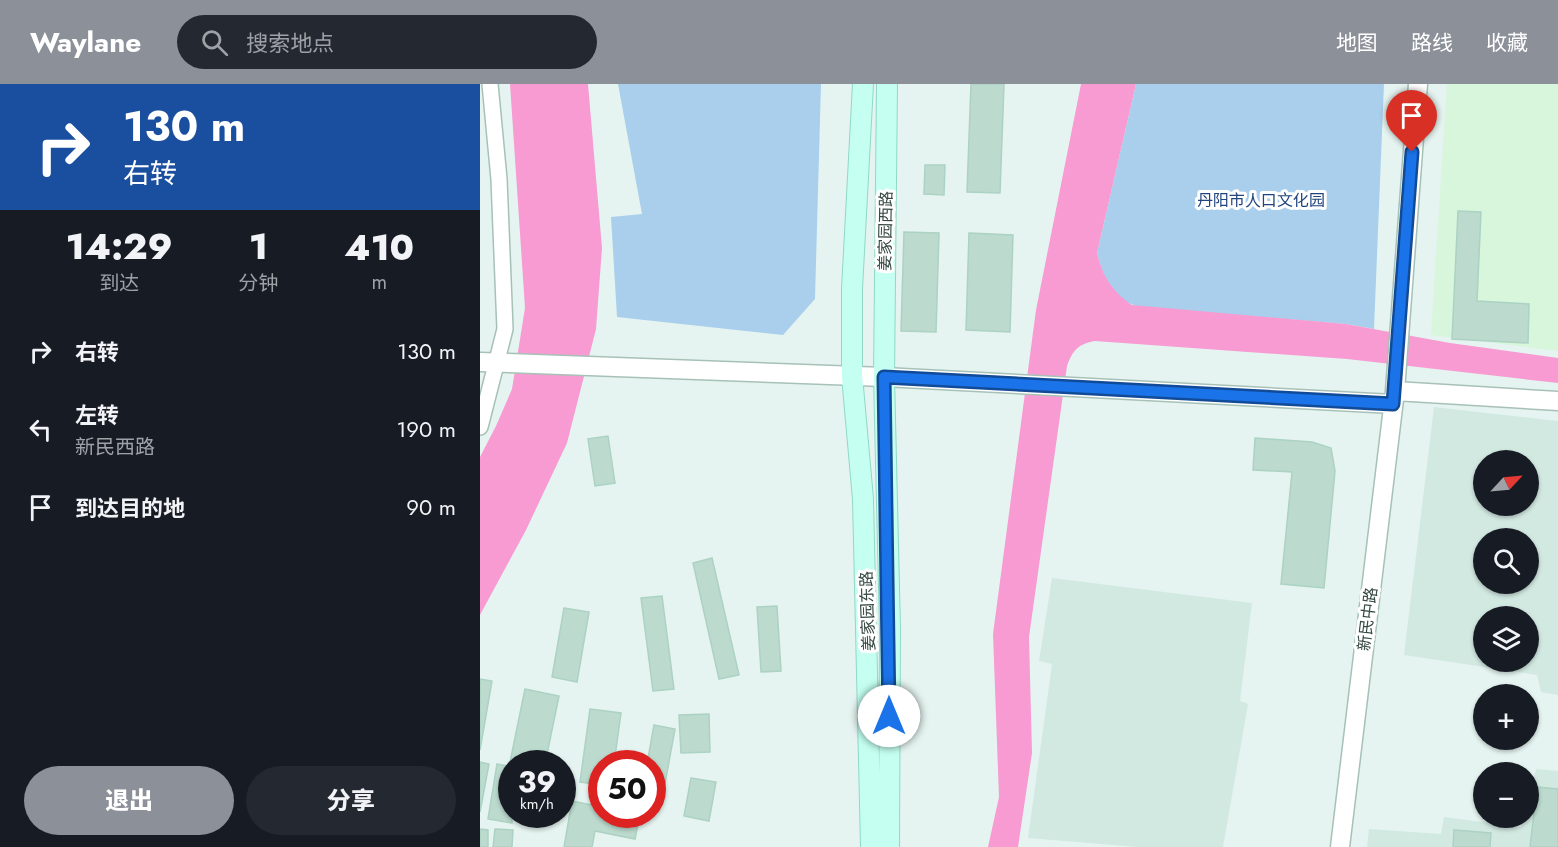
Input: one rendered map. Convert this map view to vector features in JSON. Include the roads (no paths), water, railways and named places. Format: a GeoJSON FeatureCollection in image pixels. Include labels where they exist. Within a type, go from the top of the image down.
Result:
{"type":"FeatureCollection","features":[{"type":"Feature","properties":{"kind":"main road","name":"姜家园西路"},"geometry":{"type":"LineString","coordinates":[[852,376],[852,289],[863,84]]}},
{"type":"Feature","properties":{"kind":"main road","name":"姜家园西路"},"geometry":{"type":"LineString","coordinates":[[884,377],[887,84]]}},
{"type":"Feature","properties":{"kind":"main road","name":"姜家园东路"},"geometry":{"type":"LineString","coordinates":[[852,376],[863,499],[871,847]]}},
{"type":"Feature","properties":{"kind":"main road","name":"姜家园东路"},"geometry":{"type":"LineString","coordinates":[[884,377],[890,629],[889,847]]}},
{"type":"Feature","properties":{"kind":"street"},"geometry":{"type":"LineString","coordinates":[[480,427],[505,329],[499,179],[490,84]]}},
{"type":"Feature","properties":{"kind":"street","name":"新民中路"},"geometry":{"type":"LineString","coordinates":[[1340,847],[1394,392],[1418,84]]}},
{"type":"Feature","properties":{"kind":"street"},"geometry":{"type":"LineString","coordinates":[[497,363],[884,377],[1087,388],[1394,392],[1558,401]]}},
{"type":"Feature","properties":{"kind":"park label","name":"丹阳市人口文化园"},"geometry":{"type":"Point","coordinates":[1261,200]}}]}
